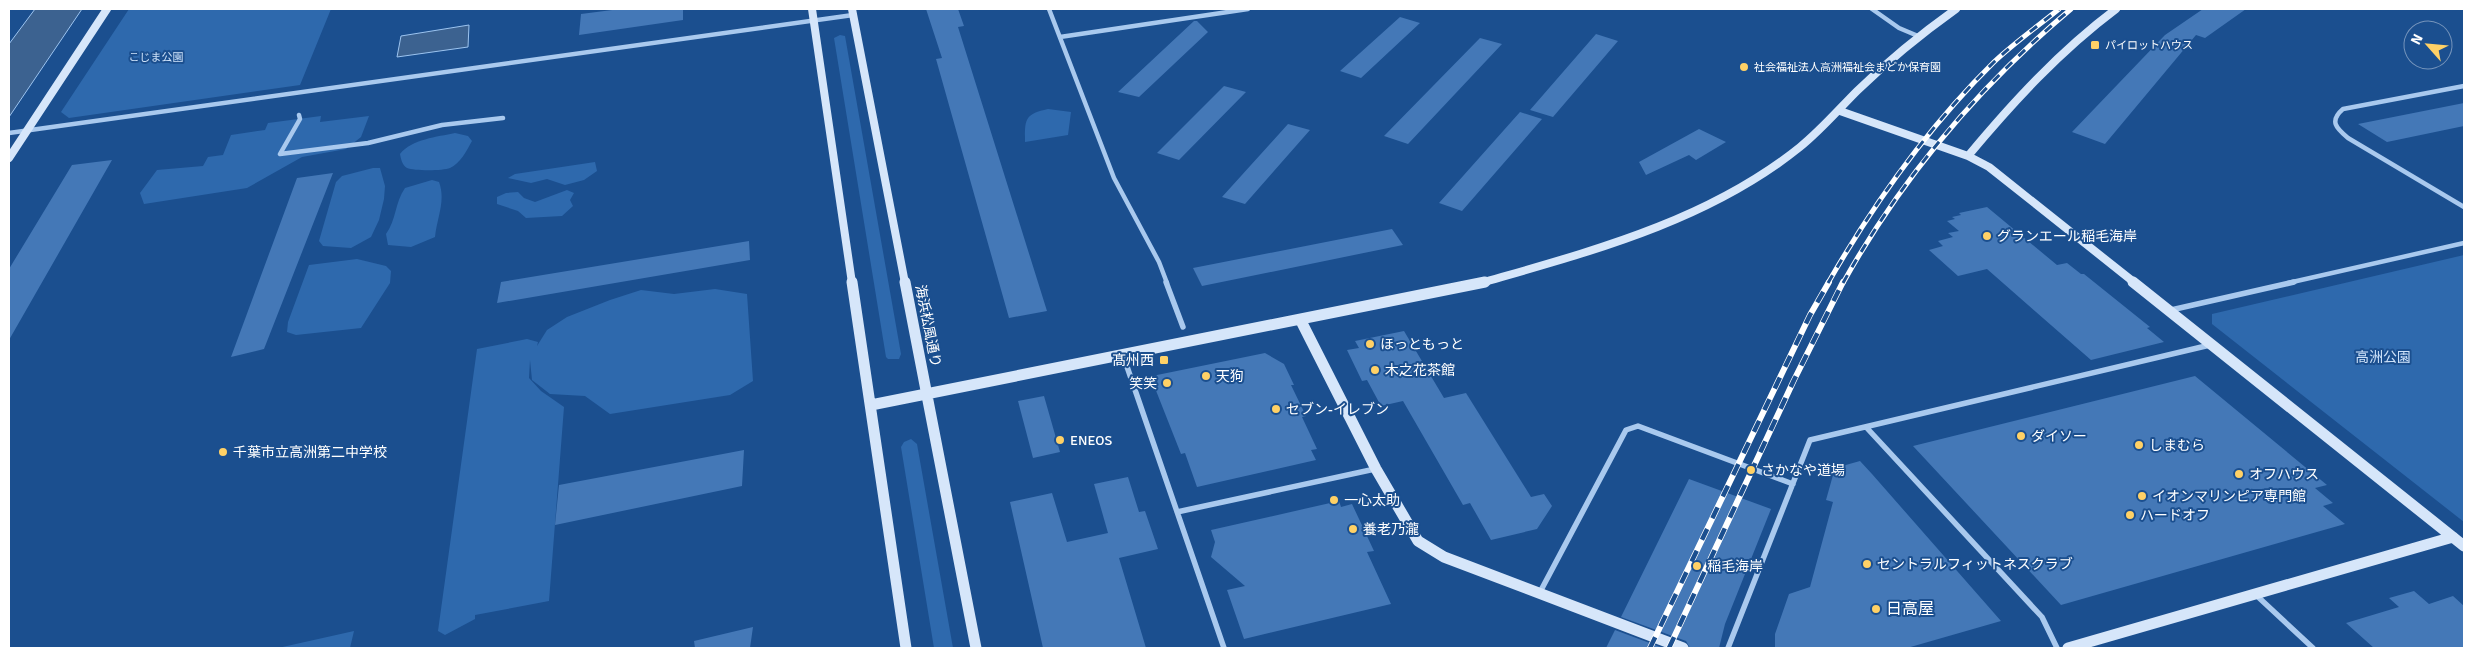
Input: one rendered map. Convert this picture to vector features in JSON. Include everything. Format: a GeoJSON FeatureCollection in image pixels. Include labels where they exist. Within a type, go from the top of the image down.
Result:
{"type":"FeatureCollection","features":[{"type":"Feature","properties":{"kind":"street"},"geometry":{"type":"LineString","coordinates":[[9,158],[107,9]]}},
{"type":"Feature","properties":{"kind":"street"},"geometry":{"type":"LineString","coordinates":[[812,9],[906,648]]}},
{"type":"Feature","properties":{"kind":"street"},"geometry":{"type":"LineString","coordinates":[[1049,9],[1114,178],[1159,262],[1183,327]]}},
{"type":"Feature","properties":{"kind":"street"},"geometry":{"type":"LineString","coordinates":[[1060,37],[1248,9]]}},
{"type":"Feature","properties":{"kind":"street"},"geometry":{"type":"LineString","coordinates":[[1872,9],[1899,28],[1918,36]]}},
{"type":"Feature","properties":{"kind":"street"},"geometry":{"type":"LineString","coordinates":[[871,405],[1468,287],[1621,242],[1701,208],[1760,174],[1799,148],[1840,111],[1856,92],[1918,36],[1956,9]]}},
{"type":"Feature","properties":{"kind":"street"},"geometry":{"type":"LineString","coordinates":[[1968,156],[2022,92],[2059,55],[2116,9]]}},
{"type":"Feature","properties":{"kind":"street"},"geometry":{"type":"LineString","coordinates":[[9,132],[814,21],[852,12]]}},
{"type":"Feature","properties":{"kind":"street","name":"海浜松風通り"},"geometry":{"type":"LineString","coordinates":[[852,12],[976,648]]}},
{"type":"Feature","properties":{"kind":"street"},"geometry":{"type":"LineString","coordinates":[[2464,86],[2344,109],[2336,115],[2334,121],[2337,129],[2348,138],[2464,207]]}},
{"type":"Feature","properties":{"kind":"street"},"geometry":{"type":"LineString","coordinates":[[1840,111],[1968,156],[1989,167],[2464,546]]}},
{"type":"Feature","properties":{"kind":"street"},"geometry":{"type":"LineString","coordinates":[[299,115],[300,120],[280,154],[368,143],[442,125],[503,118]]}},
{"type":"Feature","properties":{"kind":"street"},"geometry":{"type":"LineString","coordinates":[[2170,310],[2464,243]]}},
{"type":"Feature","properties":{"kind":"street"},"geometry":{"type":"LineString","coordinates":[[1300,319],[1376,468],[1418,541],[1444,558],[1683,648]]}},
{"type":"Feature","properties":{"kind":"street"},"geometry":{"type":"LineString","coordinates":[[1728,648],[1810,440],[2213,345]]}},
{"type":"Feature","properties":{"kind":"street"},"geometry":{"type":"LineString","coordinates":[[1123,354],[1224,648]]}},
{"type":"Feature","properties":{"kind":"street"},"geometry":{"type":"LineString","coordinates":[[1538,594],[1626,430],[1638,426],[1793,484]]}},
{"type":"Feature","properties":{"kind":"street"},"geometry":{"type":"LineString","coordinates":[[1866,428],[2042,617],[2057,648]]}},
{"type":"Feature","properties":{"kind":"street"},"geometry":{"type":"LineString","coordinates":[[1177,512],[1376,468]]}},
{"type":"Feature","properties":{"kind":"street"},"geometry":{"type":"LineString","coordinates":[[2068,648],[2453,537]]}},
{"type":"Feature","properties":{"kind":"street"},"geometry":{"type":"LineString","coordinates":[[2256,595],[2313,648]]}},
{"type":"Feature","properties":{"kind":"green space","name":"こじま公園"},"geometry":{"type":"Polygon","coordinates":[[[129,9],[331,9],[300,85],[69,118],[61,112],[129,9]]]}},
{"type":"Feature","properties":{"kind":"green space"},"geometry":{"type":"Polygon","coordinates":[[[840,35],[845,36],[901,354],[899,359],[888,359],[886,357],[834,38],[840,35]]]}},
{"type":"Feature","properties":{"kind":"green space"},"geometry":{"type":"Polygon","coordinates":[[[1048,109],[1071,112],[1068,135],[1025,142],[1025,128],[1030,116],[1048,109]]]}},
{"type":"Feature","properties":{"kind":"green space"},"geometry":{"type":"Polygon","coordinates":[[[321,116],[320,122],[369,116],[361,137],[346,149],[302,157],[247,188],[144,204],[140,193],[157,170],[203,166],[208,157],[223,155],[231,135],[265,130],[268,123],[321,116]]]}},
{"type":"Feature","properties":{"kind":"green space"},"geometry":{"type":"Polygon","coordinates":[[[455,133],[468,136],[472,141],[454,166],[441,170],[422,170],[407,168],[403,164],[400,154],[411,145],[425,139],[455,133]]]}},
{"type":"Feature","properties":{"kind":"green space"},"geometry":{"type":"Polygon","coordinates":[[[595,162],[597,171],[584,180],[565,185],[547,179],[531,183],[508,178],[515,174],[595,162]]]}},
{"type":"Feature","properties":{"kind":"green space"},"geometry":{"type":"Polygon","coordinates":[[[380,168],[385,186],[379,220],[371,237],[351,248],[323,246],[319,241],[336,182],[342,176],[380,168]]]}},
{"type":"Feature","properties":{"kind":"green space"},"geometry":{"type":"Polygon","coordinates":[[[432,180],[439,182],[442,196],[435,237],[411,247],[388,245],[386,234],[405,188],[432,180]]]}},
{"type":"Feature","properties":{"kind":"green space"},"geometry":{"type":"Polygon","coordinates":[[[567,190],[574,193],[570,200],[573,206],[562,216],[526,218],[518,211],[497,204],[497,197],[506,193],[518,192],[524,198],[535,202],[567,190]]]}},
{"type":"Feature","properties":{"kind":"green space","name":"高洲公園"},"geometry":{"type":"Polygon","coordinates":[[[2464,255],[2464,522],[2212,324],[2212,314],[2464,255]]]}},
{"type":"Feature","properties":{"kind":"green space"},"geometry":{"type":"Polygon","coordinates":[[[357,259],[386,266],[391,271],[390,283],[361,328],[296,335],[287,332],[288,322],[309,265],[357,259]]]}},
{"type":"Feature","properties":{"kind":"green space"},"geometry":{"type":"Polygon","coordinates":[[[715,289],[747,294],[753,381],[730,395],[610,414],[585,396],[550,394],[532,380],[530,360],[529,378],[541,391],[564,407],[549,601],[475,615],[475,619],[445,635],[438,631],[477,349],[527,339],[538,342],[537,346],[547,330],[567,317],[641,290],[674,294],[715,289]]]}},
{"type":"Feature","properties":{"kind":"green space"},"geometry":{"type":"Polygon","coordinates":[[[911,439],[917,444],[953,648],[934,648],[901,447],[904,442],[911,439]]]}},
{"type":"Feature","properties":{"kind":"green space"},"geometry":{"type":"Polygon","coordinates":[[[354,631],[350,648],[278,648],[354,631]]]}},
{"type":"Feature","properties":{"kind":"shaded area"},"geometry":{"type":"Polygon","coordinates":[[[35,9],[82,9],[9,117],[9,44],[35,9]]]}},
{"type":"Feature","properties":{"kind":"shaded area"},"geometry":{"type":"Polygon","coordinates":[[[469,25],[468,47],[397,57],[401,36],[469,25]]]}},
{"type":"Feature","properties":{"kind":"building"},"geometry":{"type":"Polygon","coordinates":[[[620,9],[683,9],[683,20],[579,35],[581,14],[620,9]]]}},
{"type":"Feature","properties":{"kind":"building"},"geometry":{"type":"Polygon","coordinates":[[[926,9],[958,9],[964,26],[958,27],[1047,311],[1009,318],[936,59],[942,58],[926,9]]]}},
{"type":"Feature","properties":{"kind":"building"},"geometry":{"type":"Polygon","coordinates":[[[2203,9],[2246,9],[2205,38],[2196,35],[2105,144],[2072,132],[2165,35],[2203,9]]]}},
{"type":"Feature","properties":{"kind":"building"},"geometry":{"type":"Polygon","coordinates":[[[1400,17],[1420,23],[1361,78],[1340,71],[1400,17]]]}},
{"type":"Feature","properties":{"kind":"building"},"geometry":{"type":"Polygon","coordinates":[[[1194,21],[1197,21],[1208,32],[1139,97],[1118,92],[1194,21]]]}},
{"type":"Feature","properties":{"kind":"building"},"geometry":{"type":"Polygon","coordinates":[[[1596,34],[1618,41],[1553,117],[1530,110],[1596,34]]]}},
{"type":"Feature","properties":{"kind":"building"},"geometry":{"type":"Polygon","coordinates":[[[1480,38],[1502,44],[1408,144],[1384,136],[1480,38]]]}},
{"type":"Feature","properties":{"kind":"building"},"geometry":{"type":"Polygon","coordinates":[[[1224,86],[1246,92],[1179,160],[1157,153],[1224,86]]]}},
{"type":"Feature","properties":{"kind":"building"},"geometry":{"type":"Polygon","coordinates":[[[2464,103],[2464,126],[2387,142],[2358,124],[2464,103]]]}},
{"type":"Feature","properties":{"kind":"building"},"geometry":{"type":"Polygon","coordinates":[[[1520,112],[1542,119],[1462,211],[1439,203],[1520,112]]]}},
{"type":"Feature","properties":{"kind":"building"},"geometry":{"type":"Polygon","coordinates":[[[1288,124],[1310,130],[1245,204],[1222,197],[1288,124]]]}},
{"type":"Feature","properties":{"kind":"building"},"geometry":{"type":"Polygon","coordinates":[[[1699,129],[1726,142],[1696,160],[1689,155],[1646,175],[1639,162],[1699,129]]]}},
{"type":"Feature","properties":{"kind":"building"},"geometry":{"type":"Polygon","coordinates":[[[112,160],[9,340],[9,269],[72,165],[112,160]]]}},
{"type":"Feature","properties":{"kind":"building"},"geometry":{"type":"Polygon","coordinates":[[[333,173],[264,349],[231,357],[297,178],[333,173]]]}},
{"type":"Feature","properties":{"kind":"building"},"geometry":{"type":"Polygon","coordinates":[[[1987,207],[2057,265],[2067,263],[2081,274],[2084,274],[2150,327],[2147,328],[2164,342],[2091,360],[1987,269],[1958,276],[1929,250],[1943,246],[1938,241],[1953,237],[1948,233],[1959,231],[1947,221],[1955,219],[1952,217],[1961,215],[1959,213],[1987,207]]]}},
{"type":"Feature","properties":{"kind":"building"},"geometry":{"type":"Polygon","coordinates":[[[1392,229],[1403,245],[1202,286],[1193,268],[1392,229]]]}},
{"type":"Feature","properties":{"kind":"building"},"geometry":{"type":"Polygon","coordinates":[[[749,241],[750,260],[497,303],[501,282],[749,241]]]}},
{"type":"Feature","properties":{"kind":"building"},"geometry":{"type":"Polygon","coordinates":[[[1404,331],[1444,398],[1466,393],[1531,497],[1544,494],[1552,506],[1537,529],[1491,540],[1470,503],[1463,505],[1403,401],[1381,406],[1367,380],[1362,381],[1347,350],[1359,348],[1355,341],[1404,331]]]}},
{"type":"Feature","properties":{"kind":"building"},"geometry":{"type":"Polygon","coordinates":[[[1265,353],[1284,364],[1294,385],[1291,385],[1306,416],[1302,417],[1317,449],[1311,450],[1316,460],[1197,487],[1185,453],[1181,454],[1153,383],[1157,375],[1265,353]]]}},
{"type":"Feature","properties":{"kind":"building","name":"イオンマリンピア専門館"},"geometry":{"type":"Polygon","coordinates":[[[2195,376],[2327,485],[2315,488],[2333,503],[2323,506],[2345,524],[2061,605],[1913,446],[2195,376]]]}},
{"type":"Feature","properties":{"kind":"building"},"geometry":{"type":"Polygon","coordinates":[[[1044,396],[1060,452],[1033,458],[1018,401],[1044,396]]]}},
{"type":"Feature","properties":{"kind":"building"},"geometry":{"type":"Polygon","coordinates":[[[744,450],[742,486],[555,525],[559,485],[744,450]]]}},
{"type":"Feature","properties":{"kind":"building"},"geometry":{"type":"Polygon","coordinates":[[[1860,461],[2001,621],[1907,648],[1775,648],[1775,634],[1789,594],[1810,587],[1833,502],[1826,500],[1835,468],[1860,461]]]}},
{"type":"Feature","properties":{"kind":"building"},"geometry":{"type":"Polygon","coordinates":[[[1128,477],[1139,512],[1145,511],[1158,549],[1119,558],[1146,648],[1043,648],[1010,502],[1052,493],[1067,542],[1108,533],[1094,484],[1128,477]]]}},
{"type":"Feature","properties":{"kind":"building","name":"稲毛海岸"},"geometry":{"type":"Polygon","coordinates":[[[1689,479],[1771,509],[1725,624],[1719,648],[1690,648],[1686,641],[1621,617],[1689,479]]]}},
{"type":"Feature","properties":{"kind":"building"},"geometry":{"type":"Polygon","coordinates":[[[1339,501],[1341,507],[1352,504],[1374,551],[1367,552],[1391,604],[1244,639],[1227,590],[1245,586],[1211,557],[1215,542],[1211,530],[1339,501]]]}},
{"type":"Feature","properties":{"kind":"building"},"geometry":{"type":"Polygon","coordinates":[[[2414,591],[2429,604],[2453,596],[2464,606],[2464,648],[2374,648],[2346,623],[2399,607],[2389,598],[2414,591]]]}},
{"type":"Feature","properties":{"kind":"building"},"geometry":{"type":"Polygon","coordinates":[[[753,627],[750,648],[695,648],[694,641],[753,627]]]}},
{"type":"Feature","properties":{"kind":"building"},"geometry":{"type":"Polygon","coordinates":[[[1615,630],[1663,648],[1606,648],[1615,630]]]}},
{"type":"Feature","properties":{"kind":"railway"},"geometry":{"type":"LineString","coordinates":[[1828,283],[1883,195],[1925,139],[1994,62],[2059,9]]}},
{"type":"Feature","properties":{"kind":"railway"},"geometry":{"type":"LineString","coordinates":[[1843,283],[1890,206],[1944,136],[2004,70],[2071,9]]}},
{"type":"Feature","properties":{"kind":"railway"},"geometry":{"type":"LineString","coordinates":[[1650,648],[1810,315],[1829,282]]}},
{"type":"Feature","properties":{"kind":"railway"},"geometry":{"type":"LineString","coordinates":[[1669,648],[1794,380],[1843,282]]}},
{"type":"Feature","properties":{"kind":"place","name":"パイロットハウス"},"geometry":{"type":"Point","coordinates":[2095,45]}},
{"type":"Feature","properties":{"kind":"place","name":"社会福祉法人高洲福祉会まどか保育園"},"geometry":{"type":"Point","coordinates":[1744,67]}},
{"type":"Feature","properties":{"kind":"place","name":"グランエール稲毛海岸"},"geometry":{"type":"Point","coordinates":[1987,236]}},
{"type":"Feature","properties":{"kind":"place","name":"ほっともっと"},"geometry":{"type":"Point","coordinates":[1370,344]}},
{"type":"Feature","properties":{"kind":"place","name":"髙州西"},"geometry":{"type":"Point","coordinates":[1164,360]}},
{"type":"Feature","properties":{"kind":"place","name":"木之花茶館"},"geometry":{"type":"Point","coordinates":[1375,370]}},
{"type":"Feature","properties":{"kind":"place","name":"天狗"},"geometry":{"type":"Point","coordinates":[1206,376]}},
{"type":"Feature","properties":{"kind":"place","name":"笑笑"},"geometry":{"type":"Point","coordinates":[1167,383]}},
{"type":"Feature","properties":{"kind":"place","name":"セブン-イレブン"},"geometry":{"type":"Point","coordinates":[1276,409]}},
{"type":"Feature","properties":{"kind":"place","name":"ダイソー"},"geometry":{"type":"Point","coordinates":[2021,436]}},
{"type":"Feature","properties":{"kind":"place","name":"ENEOS"},"geometry":{"type":"Point","coordinates":[1060,440]}},
{"type":"Feature","properties":{"kind":"place","name":"しまむら"},"geometry":{"type":"Point","coordinates":[2139,445]}},
{"type":"Feature","properties":{"kind":"place","name":"千葉市立高洲第二中学校"},"geometry":{"type":"Point","coordinates":[223,452]}},
{"type":"Feature","properties":{"kind":"place","name":"さかなや道場"},"geometry":{"type":"Point","coordinates":[1751,470]}},
{"type":"Feature","properties":{"kind":"place","name":"オフハウス"},"geometry":{"type":"Point","coordinates":[2239,474]}},
{"type":"Feature","properties":{"kind":"place","name":"イオンマリンピア専門館"},"geometry":{"type":"Point","coordinates":[2142,496]}},
{"type":"Feature","properties":{"kind":"place","name":"一心太助"},"geometry":{"type":"Point","coordinates":[1334,500]}},
{"type":"Feature","properties":{"kind":"place","name":"ハードオフ"},"geometry":{"type":"Point","coordinates":[2130,515]}},
{"type":"Feature","properties":{"kind":"place","name":"養老乃瀧"},"geometry":{"type":"Point","coordinates":[1353,529]}},
{"type":"Feature","properties":{"kind":"place","name":"セントラルフィットネスクラブ"},"geometry":{"type":"Point","coordinates":[1867,564]}},
{"type":"Feature","properties":{"kind":"place","name":"稲毛海岸"},"geometry":{"type":"Point","coordinates":[1697,566]}},
{"type":"Feature","properties":{"kind":"place","name":"日高屋"},"geometry":{"type":"Point","coordinates":[1876,609]}}]}
